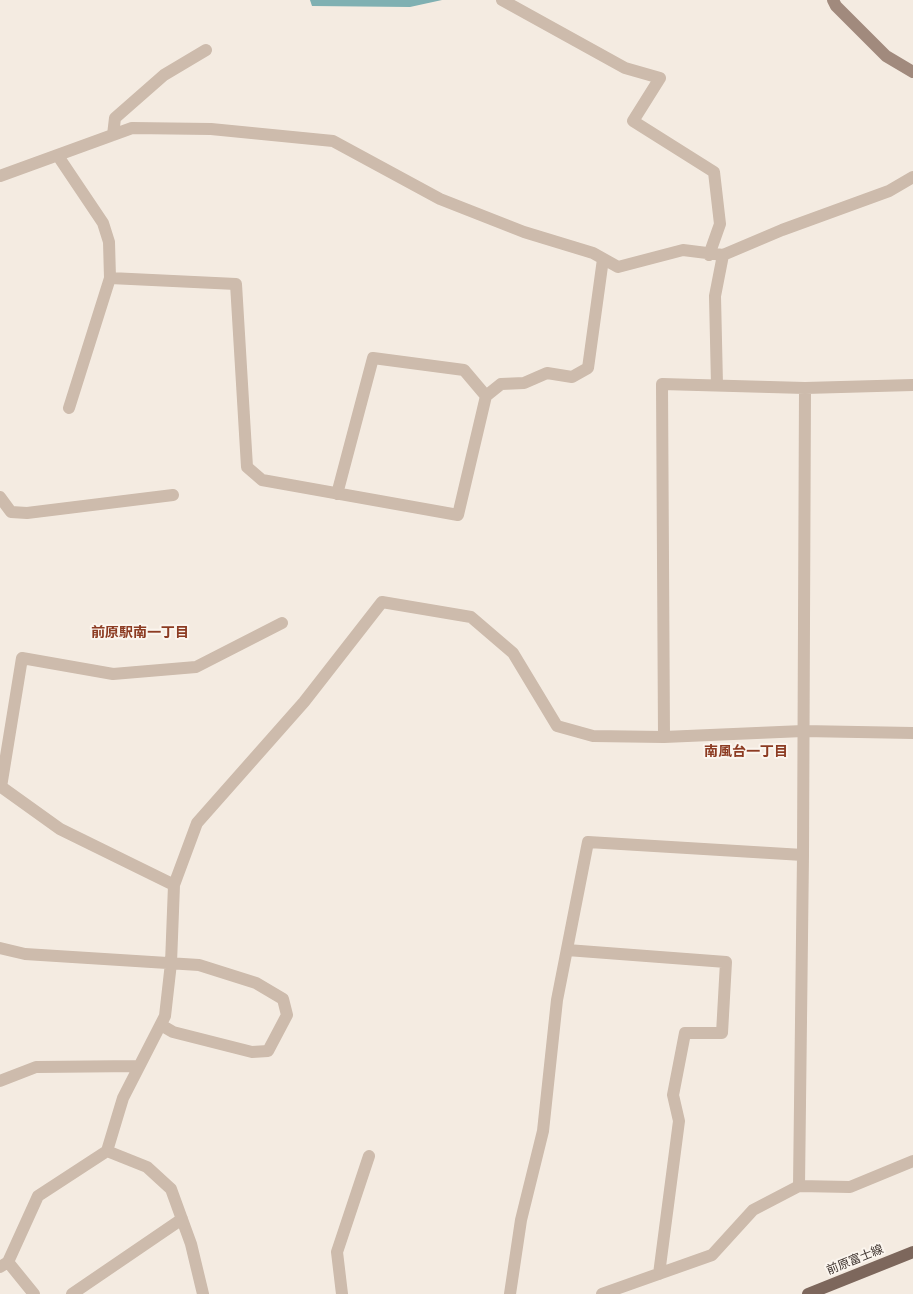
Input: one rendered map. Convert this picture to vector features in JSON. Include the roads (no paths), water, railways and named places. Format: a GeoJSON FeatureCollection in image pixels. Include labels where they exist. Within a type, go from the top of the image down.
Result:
{"type":"FeatureCollection","features":[{"type":"Feature","properties":{"kind":"main road","name":"前原富士線"},"geometry":{"type":"LineString","coordinates":[[808,1294],[913,1252]]}},
{"type":"Feature","properties":{"kind":"street"},"geometry":{"type":"LineString","coordinates":[[502,0],[625,68],[660,78],[633,121],[714,172],[720,224],[709,255]]}},
{"type":"Feature","properties":{"kind":"street"},"geometry":{"type":"LineString","coordinates":[[833,0],[836,6],[886,56],[913,72]]}},
{"type":"Feature","properties":{"kind":"street"},"geometry":{"type":"LineString","coordinates":[[113,135],[115,118],[164,75],[206,50]]}},
{"type":"Feature","properties":{"kind":"street"},"geometry":{"type":"LineString","coordinates":[[0,176],[132,128],[210,129],[333,141],[440,199],[524,232],[593,253],[618,267],[683,250],[709,255],[723,255],[782,230],[889,191],[913,177]]}},
{"type":"Feature","properties":{"kind":"street"},"geometry":{"type":"LineString","coordinates":[[58,156],[103,223],[109,242],[110,278],[69,408]]}},
{"type":"Feature","properties":{"kind":"street"},"geometry":{"type":"LineString","coordinates":[[717,385],[715,296],[723,255]]}},
{"type":"Feature","properties":{"kind":"street"},"geometry":{"type":"LineString","coordinates":[[110,278],[236,284],[247,467],[262,480],[458,515],[486,396],[501,384],[524,383],[547,373],[572,377],[588,368],[603,259]]}},
{"type":"Feature","properties":{"kind":"street"},"geometry":{"type":"LineString","coordinates":[[337,494],[374,358],[464,370],[486,396]]}},
{"type":"Feature","properties":{"kind":"street"},"geometry":{"type":"LineString","coordinates":[[664,736],[662,384],[805,388],[913,385]]}},
{"type":"Feature","properties":{"kind":"street"},"geometry":{"type":"LineString","coordinates":[[799,1186],[803,855],[805,388]]}},
{"type":"Feature","properties":{"kind":"street"},"geometry":{"type":"LineString","coordinates":[[0,497],[11,512],[27,514],[173,495]]}},
{"type":"Feature","properties":{"kind":"street"},"geometry":{"type":"LineString","coordinates":[[34,1294],[4,1264],[38,1196],[107,1150],[123,1098],[166,1016],[171,963],[174,885],[197,823],[310,695],[382,602],[471,617],[513,653],[557,726],[593,736],[664,736],[803,731],[913,733]]}},
{"type":"Feature","properties":{"kind":"street"},"geometry":{"type":"LineString","coordinates":[[174,885],[60,829],[1,786],[22,658],[113,674],[196,667],[282,623]]}},
{"type":"Feature","properties":{"kind":"street"},"geometry":{"type":"LineString","coordinates":[[510,1294],[522,1220],[543,1132],[557,1000],[588,842],[803,855]]}},
{"type":"Feature","properties":{"kind":"street"},"geometry":{"type":"LineString","coordinates":[[0,948],[25,954],[199,965],[256,983],[283,999],[287,1015],[268,1051],[252,1052],[173,1032],[161,1025]]}},
{"type":"Feature","properties":{"kind":"street"},"geometry":{"type":"LineString","coordinates":[[567,950],[726,962],[722,1033],[685,1033],[673,1095],[679,1120],[659,1274]]}},
{"type":"Feature","properties":{"kind":"street"},"geometry":{"type":"LineString","coordinates":[[0,1081],[36,1067],[139,1066]]}},
{"type":"Feature","properties":{"kind":"street"},"geometry":{"type":"LineString","coordinates":[[107,1150],[147,1167],[171,1189],[191,1244],[203,1294]]}},
{"type":"Feature","properties":{"kind":"street"},"geometry":{"type":"LineString","coordinates":[[342,1294],[337,1252],[369,1156]]}},
{"type":"Feature","properties":{"kind":"street"},"geometry":{"type":"LineString","coordinates":[[602,1294],[712,1255],[753,1210],[799,1186],[850,1186],[913,1161]]}},
{"type":"Feature","properties":{"kind":"street"},"geometry":{"type":"LineString","coordinates":[[72,1294],[182,1219]]}},
{"type":"Feature","properties":{"kind":"water"},"geometry":{"type":"Polygon","coordinates":[[[310,0],[442,0],[410,7],[312,6],[310,0]]]}},
{"type":"Feature","properties":{"kind":"district","name":"前原駅南一丁目"},"geometry":{"type":"Point","coordinates":[140,633]}},
{"type":"Feature","properties":{"kind":"district","name":"南風台一丁目"},"geometry":{"type":"Point","coordinates":[746,752]}}]}
